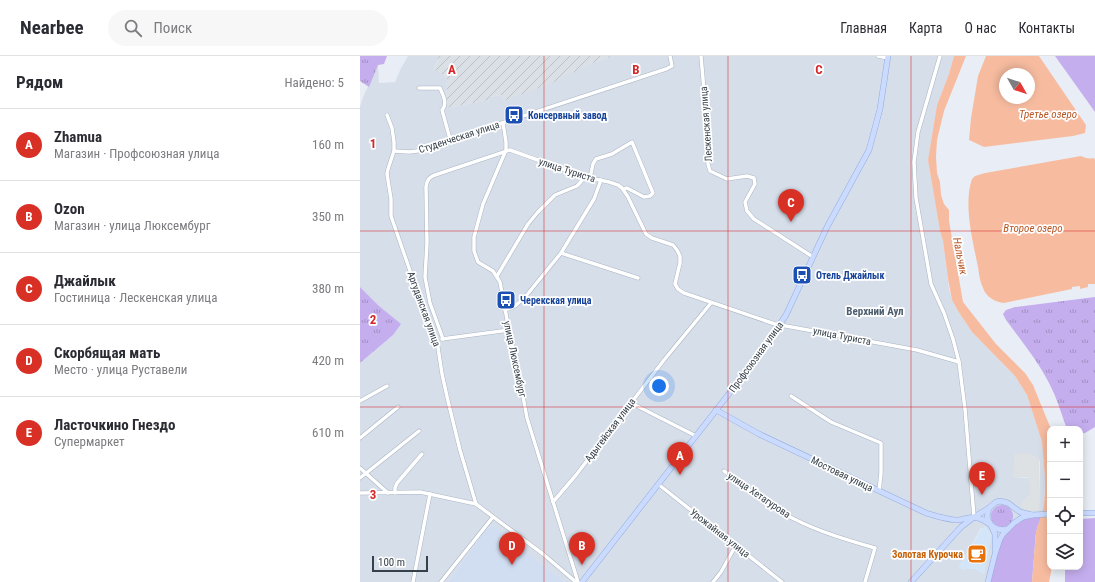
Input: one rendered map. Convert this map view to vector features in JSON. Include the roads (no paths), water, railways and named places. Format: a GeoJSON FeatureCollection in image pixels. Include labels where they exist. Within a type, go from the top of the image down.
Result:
{"type":"FeatureCollection","features":[{"type":"Feature","properties":{"kind":"street","name":"Студенческая улица"},"geometry":{"type":"LineString","coordinates":[[394,151],[413,152],[666,69],[672,66],[670,56]]}},
{"type":"Feature","properties":{"kind":"street","name":"Лескенская улица"},"geometry":{"type":"LineString","coordinates":[[701,56],[708,136],[708,164],[710,171],[727,179],[747,176],[754,178],[755,184],[744,202],[750,215],[761,225],[813,257]]}},
{"type":"Feature","properties":{"kind":"street"},"geometry":{"type":"LineString","coordinates":[[878,56],[888,57]]}},
{"type":"Feature","properties":{"kind":"street"},"geometry":{"type":"LineString","coordinates":[[940,56],[918,132],[914,162],[916,198],[931,284],[953,338],[959,362],[965,410],[974,517]]}},
{"type":"Feature","properties":{"kind":"street","name":"Профсоюзная улица"},"geometry":{"type":"LineString","coordinates":[[579,582],[696,436],[760,353],[780,324],[827,227],[869,150],[880,109],[888,57]]}},
{"type":"Feature","properties":{"kind":"street"},"geometry":{"type":"LineString","coordinates":[[419,88],[440,88],[445,107],[442,110],[450,139]]}},
{"type":"Feature","properties":{"kind":"street","name":"Аргуданская улица"},"geometry":{"type":"LineString","coordinates":[[387,115],[393,135],[394,151],[387,174],[391,200],[391,216],[416,288],[438,341],[442,374],[448,401],[460,450],[476,504]]}},
{"type":"Feature","properties":{"kind":"street"},"geometry":{"type":"LineString","coordinates":[[503,123],[506,150],[484,204],[473,245],[477,259],[482,265],[493,271],[496,276],[536,213],[555,195],[576,186],[584,178]]}},
{"type":"Feature","properties":{"kind":"street"},"geometry":{"type":"LineString","coordinates":[[590,178],[593,164],[596,159],[612,154],[632,142],[653,193],[647,197],[626,188],[623,189]]}},
{"type":"Feature","properties":{"kind":"street"},"geometry":{"type":"LineString","coordinates":[[443,339],[430,303],[425,278],[427,243],[426,184],[430,177],[502,153],[506,150]]}},
{"type":"Feature","properties":{"kind":"street","name":"улица Туриста"},"geometry":{"type":"LineString","coordinates":[[506,150],[510,150],[584,178],[615,183],[623,189],[631,202],[644,232],[650,237],[672,245],[679,254],[680,263],[675,282],[676,287],[684,293],[775,324],[917,350],[959,362]]}},
{"type":"Feature","properties":{"kind":"street"},"geometry":{"type":"LineString","coordinates":[[505,310],[514,306],[526,296],[561,253],[594,199],[601,180]]}},
{"type":"Feature","properties":{"kind":"street"},"geometry":{"type":"LineString","coordinates":[[561,253],[638,278]]}},
{"type":"Feature","properties":{"kind":"street","name":"улица Люксембург"},"geometry":{"type":"LineString","coordinates":[[496,276],[500,282],[526,414],[579,582]]}},
{"type":"Feature","properties":{"kind":"street","name":"Адыгейская улица"},"geometry":{"type":"LineString","coordinates":[[553,502],[576,475],[630,403],[711,302]]}},
{"type":"Feature","properties":{"kind":"street"},"geometry":{"type":"LineString","coordinates":[[438,341],[443,339],[460,338],[509,330]]}},
{"type":"Feature","properties":{"kind":"street"},"geometry":{"type":"LineString","coordinates":[[360,401],[387,386]]}},
{"type":"Feature","properties":{"kind":"street"},"geometry":{"type":"LineString","coordinates":[[791,396],[831,422],[881,443],[881,473],[879,491]]}},
{"type":"Feature","properties":{"kind":"street"},"geometry":{"type":"LineString","coordinates":[[630,403],[696,436]]}},
{"type":"Feature","properties":{"kind":"street"},"geometry":{"type":"LineString","coordinates":[[360,438],[398,407]]}},
{"type":"Feature","properties":{"kind":"street","name":"Мостовая улица"},"geometry":{"type":"LineString","coordinates":[[716,410],[759,434],[926,513],[958,520],[974,517]]}},
{"type":"Feature","properties":{"kind":"street"},"geometry":{"type":"LineString","coordinates":[[360,478],[419,431]]}},
{"type":"Feature","properties":{"kind":"street"},"geometry":{"type":"LineString","coordinates":[[395,493],[397,483],[422,454]]}},
{"type":"Feature","properties":{"kind":"street"},"geometry":{"type":"LineString","coordinates":[[360,468],[388,493]]}},
{"type":"Feature","properties":{"kind":"street","name":"улица Хетагурова"},"geometry":{"type":"LineString","coordinates":[[724,471],[766,502],[793,519],[832,535],[875,548],[865,582]]}},
{"type":"Feature","properties":{"kind":"street","name":"Урожайная улица"},"geometry":{"type":"LineString","coordinates":[[658,484],[782,582]]}},
{"type":"Feature","properties":{"kind":"street"},"geometry":{"type":"LineString","coordinates":[[360,493],[420,492],[476,504],[579,582]]}},
{"type":"Feature","properties":{"kind":"street"},"geometry":{"type":"LineString","coordinates":[[413,582],[430,494]]}},
{"type":"Feature","properties":{"kind":"street"},"geometry":{"type":"LineString","coordinates":[[911,582],[961,527],[994,503],[1000,501],[1008,503],[1020,512],[1034,515]]}},
{"type":"Feature","properties":{"kind":"street"},"geometry":{"type":"LineString","coordinates":[[989,508],[987,517],[995,534],[995,554]]}},
{"type":"Feature","properties":{"kind":"street"},"geometry":{"type":"LineString","coordinates":[[1014,523],[1016,516],[1015,509]]}},
{"type":"Feature","properties":{"kind":"street"},"geometry":{"type":"LineString","coordinates":[[1083,513],[1095,513]]}},
{"type":"Feature","properties":{"kind":"street"},"geometry":{"type":"LineString","coordinates":[[988,582],[1000,539],[1008,528],[1023,517],[1047,514]]}},
{"type":"Feature","properties":{"kind":"street"},"geometry":{"type":"LineString","coordinates":[[441,582],[493,517]]}},
{"type":"Feature","properties":{"kind":"street"},"geometry":{"type":"LineString","coordinates":[[974,517],[983,519],[999,530],[1008,528]]}},
{"type":"Feature","properties":{"kind":"street"},"geometry":{"type":"LineString","coordinates":[[713,582],[721,572],[736,546]]}},
{"type":"Feature","properties":{"kind":"water"},"geometry":{"type":"Polygon","coordinates":[[[954,56],[966,56],[944,111],[937,140],[937,173],[940,182],[941,195],[944,204],[949,210],[949,221],[963,302],[996,344],[1025,373],[1033,385],[1050,426],[1047,426],[1047,570],[1051,570],[1049,582],[1032,582],[1036,532],[1044,506],[1045,477],[1042,442],[1027,395],[1015,376],[972,332],[952,300],[928,160],[937,105],[954,56]]]}},
{"type":"Feature","properties":{"kind":"water","name":"Третье озеро"},"geometry":{"type":"Polygon","coordinates":[[[986,56],[1039,56],[1086,125],[1085,133],[1073,136],[984,147],[969,140],[978,76],[986,56]]]}},
{"type":"Feature","properties":{"kind":"water","name":"Второе озеро"},"geometry":{"type":"Polygon","coordinates":[[[1081,156],[1094,158],[1095,160],[1095,284],[1088,284],[1088,287],[1080,289],[1080,286],[1072,287],[1072,289],[1004,303],[997,302],[986,294],[981,283],[970,223],[968,200],[972,179],[975,176],[985,173],[1081,156]]]}},
{"type":"Feature","properties":{"kind":"place","name":"Консервный завод"},"geometry":{"type":"Point","coordinates":[514,115]}},
{"type":"Feature","properties":{"kind":"place","name":"Джайлык"},"geometry":{"type":"Point","coordinates":[791,222]}},
{"type":"Feature","properties":{"kind":"place","name":"Отель Джайлык"},"geometry":{"type":"Point","coordinates":[802,275]}},
{"type":"Feature","properties":{"kind":"place","name":"Черекская улица"},"geometry":{"type":"Point","coordinates":[506,300]}},
{"type":"Feature","properties":{"kind":"place","name":"Zhamua"},"geometry":{"type":"Point","coordinates":[680,475]}},
{"type":"Feature","properties":{"kind":"place","name":"Ласточкино Гнездо"},"geometry":{"type":"Point","coordinates":[982,495]}},
{"type":"Feature","properties":{"kind":"place","name":"Золотая Курочка"},"geometry":{"type":"Point","coordinates":[977,554]}},
{"type":"Feature","properties":{"kind":"place","name":"Скорбящая мать"},"geometry":{"type":"Point","coordinates":[512,565]}},
{"type":"Feature","properties":{"kind":"place","name":"Ozon"},"geometry":{"type":"Point","coordinates":[582,565]}},
{"type":"Feature","properties":{"kind":"district","name":"Верхний Аул"},"geometry":{"type":"Point","coordinates":[875,311]}},
{"type":"Feature","properties":{"kind":"water label","name":"Нальчик"},"geometry":{"type":"Point","coordinates":[960,256]}}]}
